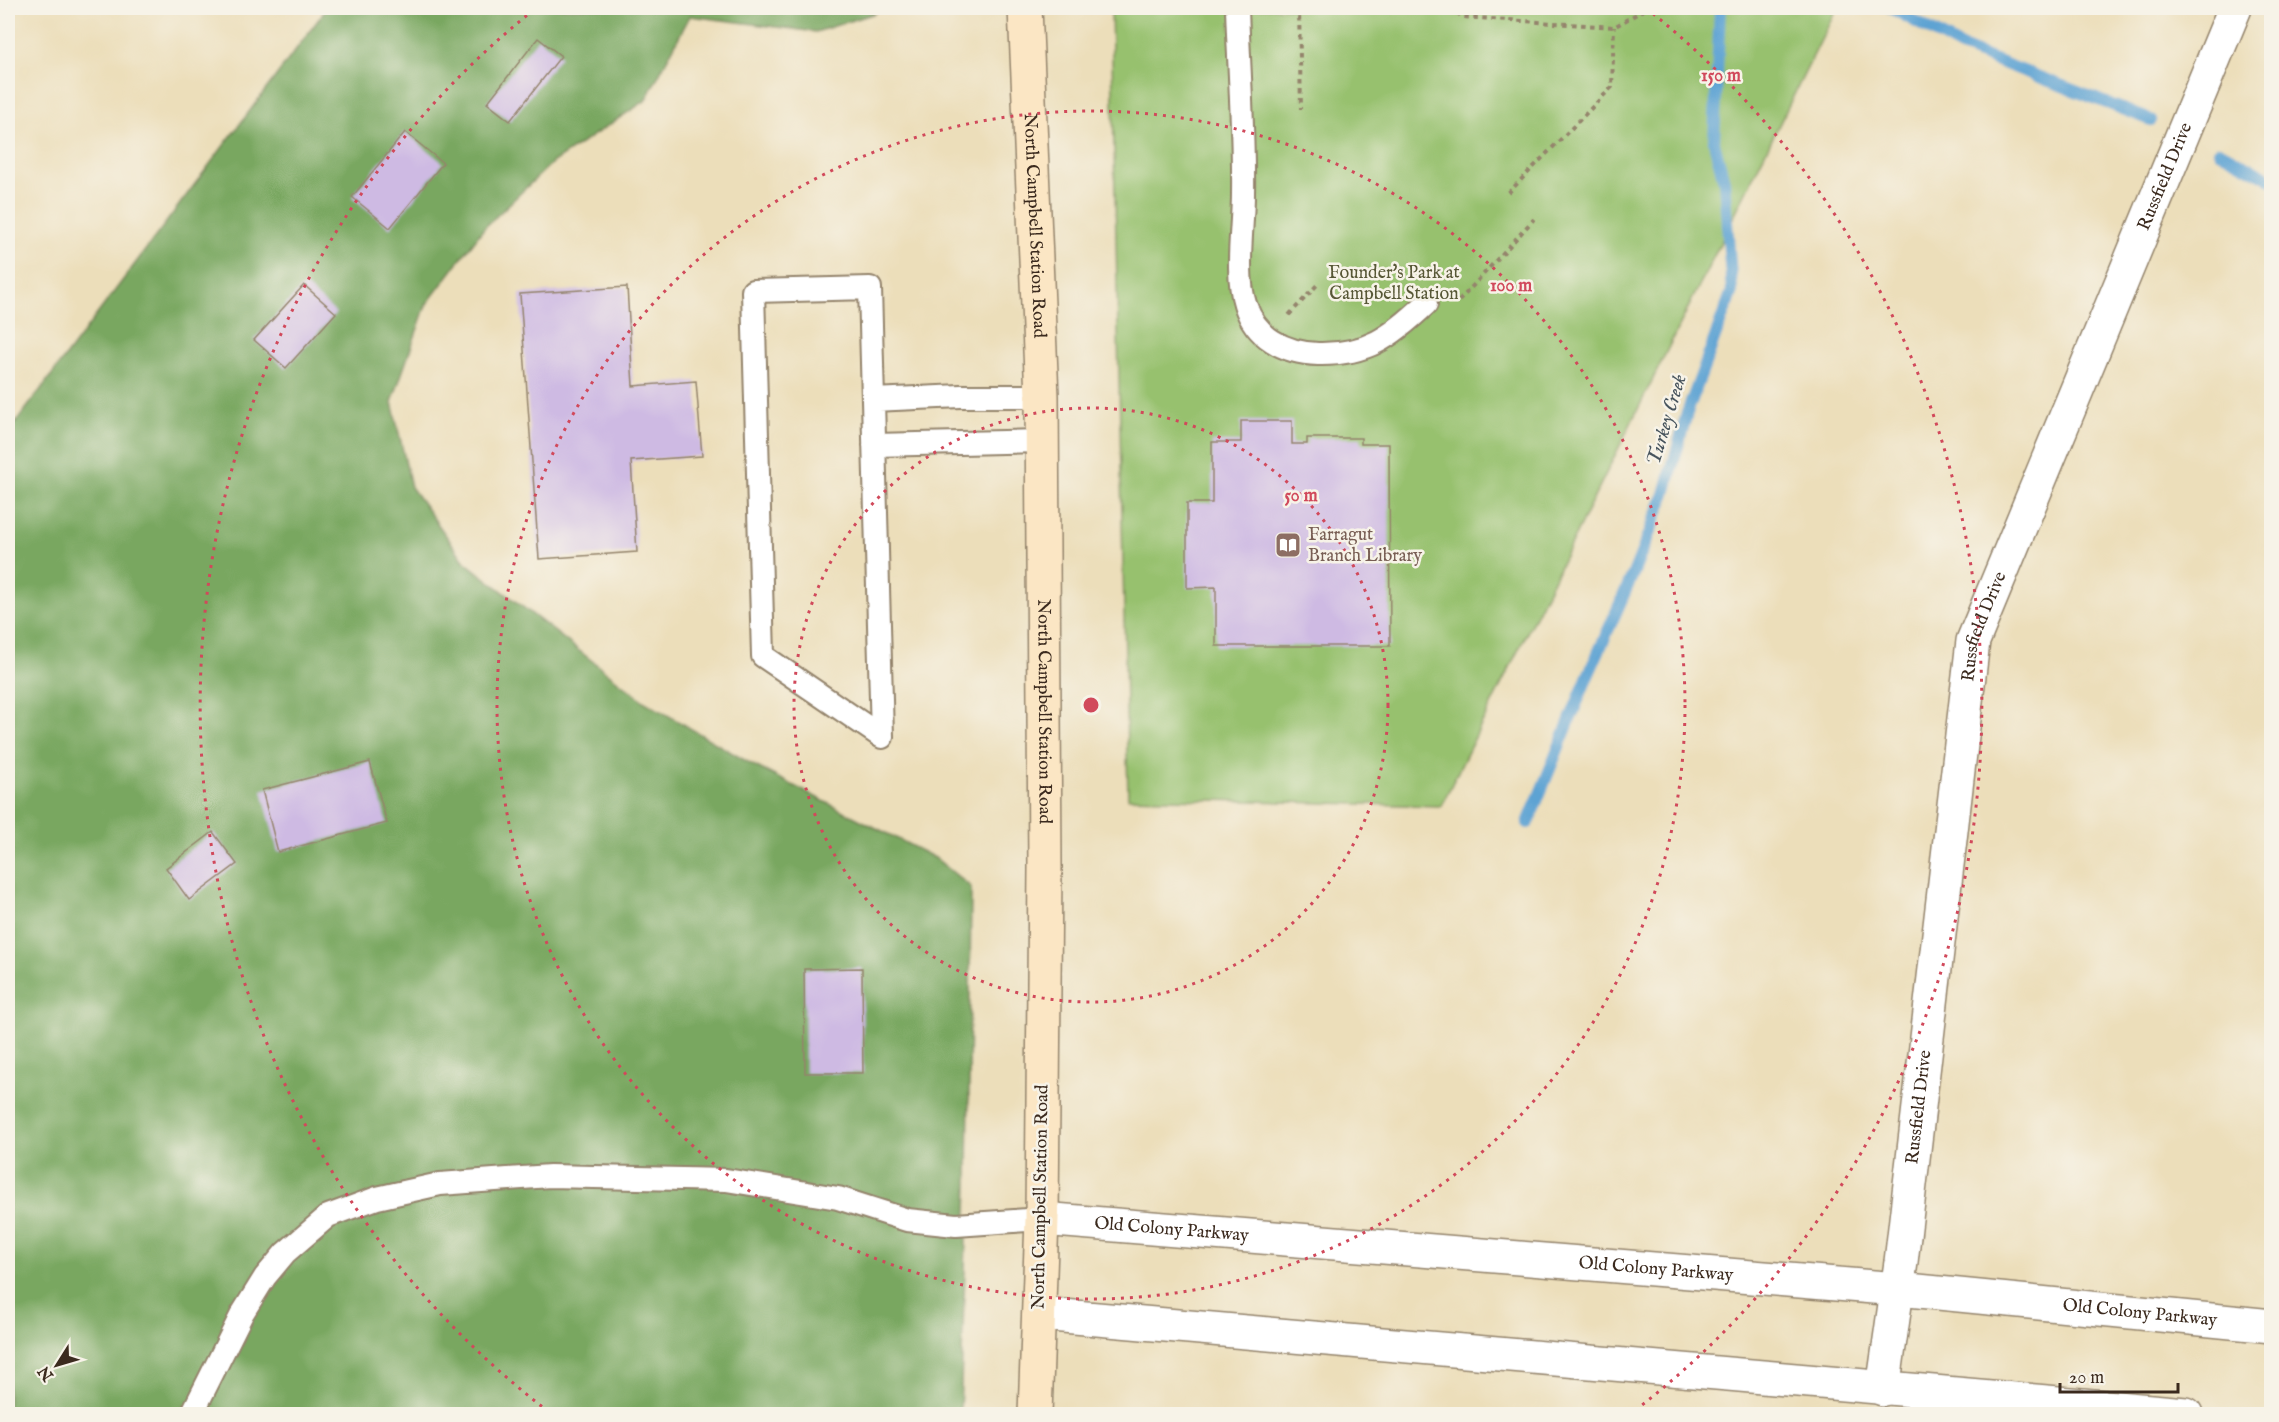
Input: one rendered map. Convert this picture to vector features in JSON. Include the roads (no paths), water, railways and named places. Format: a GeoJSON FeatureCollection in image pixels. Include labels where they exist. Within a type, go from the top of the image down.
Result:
{"type":"FeatureCollection","features":[{"type":"Feature","properties":{"kind":"main road","name":"North Campbell Station Road"},"geometry":{"type":"LineString","coordinates":[[1025,8],[1042,396],[1045,867],[1042,1219],[1035,1414]]}},
{"type":"Feature","properties":{"kind":"street","name":"Russfield Drive"},"geometry":{"type":"LineString","coordinates":[[1883,1389],[1898,1289],[1972,641],[2235,8]]}},
{"type":"Feature","properties":{"kind":"street","name":"Old Colony Parkway"},"geometry":{"type":"LineString","coordinates":[[1042,1219],[1898,1289],[2271,1326]]}},
{"type":"Feature","properties":{"kind":"street"},"geometry":{"type":"LineString","coordinates":[[1040,1314],[2186,1414]]}},
{"type":"Feature","properties":{"kind":"lane"},"geometry":{"type":"LineString","coordinates":[[1237,8],[1243,194],[1241,267],[1244,303],[1253,322],[1267,339],[1282,348],[1302,354],[1323,354],[1375,345],[1400,329],[1426,304]]}},
{"type":"Feature","properties":{"kind":"lane"},"geometry":{"type":"LineString","coordinates":[[870,288],[873,400],[882,737],[763,656],[753,291],[870,288]]}},
{"type":"Feature","properties":{"kind":"lane"},"geometry":{"type":"LineString","coordinates":[[873,400],[961,396],[1042,396]]}},
{"type":"Feature","properties":{"kind":"lane"},"geometry":{"type":"LineString","coordinates":[[874,445],[1041,441]]}},
{"type":"Feature","properties":{"kind":"lane"},"geometry":{"type":"LineString","coordinates":[[192,1414],[242,1314],[265,1277],[285,1253],[328,1216],[376,1198],[440,1184],[550,1176],[726,1180],[838,1198],[906,1220],[956,1225],[1042,1219]]}},
{"type":"Feature","properties":{"kind":"waterway","name":"Turkey Creek"},"geometry":{"type":"LineString","coordinates":[[1528,823],[1665,494],[1687,413],[1732,291],[1724,181],[1714,142],[1720,8]]}},
{"type":"Feature","properties":{"kind":"waterway"},"geometry":{"type":"LineString","coordinates":[[1891,8],[1961,47],[2151,120]]}},
{"type":"Feature","properties":{"kind":"waterway"},"geometry":{"type":"LineString","coordinates":[[2219,151],[2272,180]]}},
{"type":"Feature","properties":{"kind":"place","name":"Farragut Branch Library"},"geometry":{"type":"Point","coordinates":[1288,545]}},
{"type":"Feature","properties":{"kind":"park label","name":"Founder's Park at Campbell Station"},"geometry":{"type":"Point","coordinates":[1394,283]}}]}
